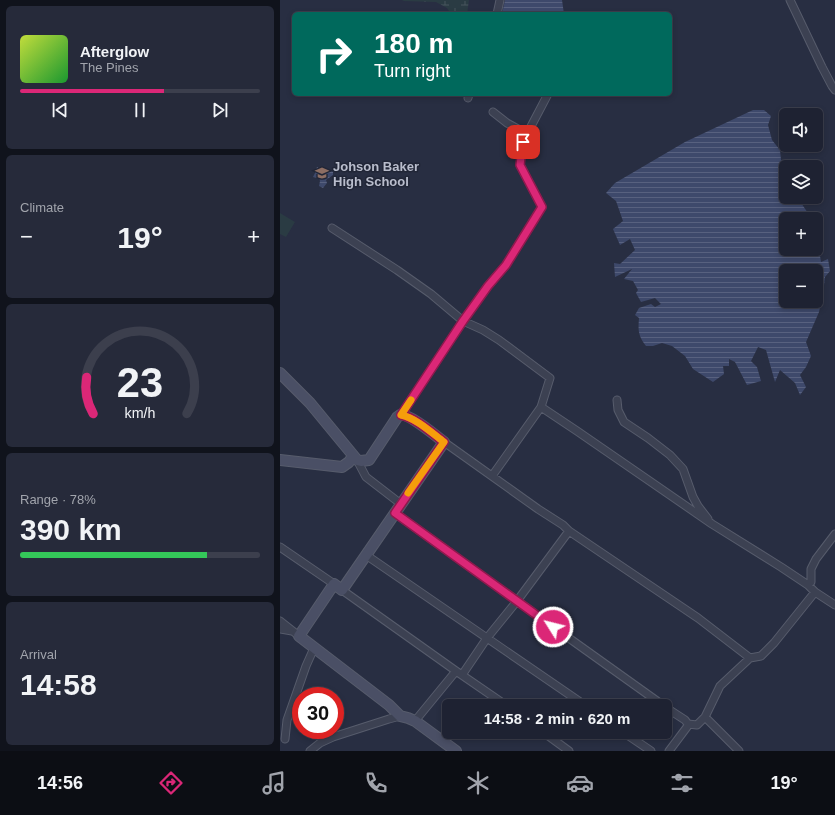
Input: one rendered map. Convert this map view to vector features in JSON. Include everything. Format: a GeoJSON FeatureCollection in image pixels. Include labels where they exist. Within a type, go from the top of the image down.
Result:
{"type":"FeatureCollection","features":[{"type":"Feature","properties":{"kind":"street"},"geometry":{"type":"LineString","coordinates":[[497,12],[500,0]]}},
{"type":"Feature","properties":{"kind":"street"},"geometry":{"type":"LineString","coordinates":[[790,0],[822,67],[835,90]]}},
{"type":"Feature","properties":{"kind":"street"},"geometry":{"type":"LineString","coordinates":[[355,458],[361,462],[369,460],[398,416],[401,415],[463,321],[488,286],[506,265],[542,207],[520,165],[523,142],[547,96]]}},
{"type":"Feature","properties":{"kind":"street"},"geometry":{"type":"LineString","coordinates":[[493,112],[507,124],[527,134]]}},
{"type":"Feature","properties":{"kind":"street"},"geometry":{"type":"LineString","coordinates":[[332,228],[431,294],[463,321],[483,330],[499,340],[550,378],[541,408],[492,476]]}},
{"type":"Feature","properties":{"kind":"street"},"geometry":{"type":"LineString","coordinates":[[280,373],[310,403],[355,458],[366,477],[398,508],[517,601],[654,699]]}},
{"type":"Feature","properties":{"kind":"street"},"geometry":{"type":"LineString","coordinates":[[617,400],[618,410],[624,422],[670,455],[683,469],[693,497],[712,524]]}},
{"type":"Feature","properties":{"kind":"street"},"geometry":{"type":"LineString","coordinates":[[541,408],[712,524],[808,585],[815,592],[835,605]]}},
{"type":"Feature","properties":{"kind":"street"},"geometry":{"type":"LineString","coordinates":[[401,415],[414,420],[538,509],[698,618],[750,658]]}},
{"type":"Feature","properties":{"kind":"street"},"geometry":{"type":"LineString","coordinates":[[296,634],[366,555],[444,442]]}},
{"type":"Feature","properties":{"kind":"street"},"geometry":{"type":"LineString","coordinates":[[280,460],[342,467],[355,458]]}},
{"type":"Feature","properties":{"kind":"street"},"geometry":{"type":"LineString","coordinates":[[462,675],[487,638],[517,601],[569,530]]}},
{"type":"Feature","properties":{"kind":"street"},"geometry":{"type":"LineString","coordinates":[[808,585],[811,582],[811,569],[816,559],[835,534]]}},
{"type":"Feature","properties":{"kind":"street"},"geometry":{"type":"LineString","coordinates":[[280,547],[497,699]]}},
{"type":"Feature","properties":{"kind":"street"},"geometry":{"type":"LineString","coordinates":[[366,555],[576,699]]}},
{"type":"Feature","properties":{"kind":"street"},"geometry":{"type":"LineString","coordinates":[[672,711],[685,720],[688,724],[697,725],[705,717],[720,686],[750,658],[761,656],[774,643],[815,592]]}},
{"type":"Feature","properties":{"kind":"street"},"geometry":{"type":"LineString","coordinates":[[280,621],[389,705],[400,716]]}},
{"type":"Feature","properties":{"kind":"street"},"geometry":{"type":"LineString","coordinates":[[280,630],[296,634]]}},
{"type":"Feature","properties":{"kind":"street"},"geometry":{"type":"LineString","coordinates":[[285,739],[287,720],[314,648]]}},
{"type":"Feature","properties":{"kind":"street"},"geometry":{"type":"LineString","coordinates":[[415,721],[456,671]]}},
{"type":"Feature","properties":{"kind":"street"},"geometry":{"type":"LineString","coordinates":[[310,751],[333,737],[400,716],[415,721],[456,751]]}},
{"type":"Feature","properties":{"kind":"street"},"geometry":{"type":"LineString","coordinates":[[705,717],[739,751]]}},
{"type":"Feature","properties":{"kind":"street"},"geometry":{"type":"LineString","coordinates":[[669,751],[687,728],[688,724]]}},
{"type":"Feature","properties":{"kind":"street"},"geometry":{"type":"LineString","coordinates":[[553,739],[569,751]]}},
{"type":"Feature","properties":{"kind":"street"},"geometry":{"type":"LineString","coordinates":[[634,739],[651,751]]}},
{"type":"Feature","properties":{"kind":"green space"},"geometry":{"type":"Polygon","coordinates":[[[402,0],[469,0],[467,12],[450,12],[447,8],[436,2],[402,0]]]}},
{"type":"Feature","properties":{"kind":"green space"},"geometry":{"type":"Polygon","coordinates":[[[280,213],[295,222],[286,237],[280,234],[280,213]]]}},
{"type":"Feature","properties":{"kind":"water"},"geometry":{"type":"Polygon","coordinates":[[[505,0],[562,0],[564,12],[502,12],[505,0]]]}},
{"type":"Feature","properties":{"kind":"water"},"geometry":{"type":"Polygon","coordinates":[[[753,110],[764,110],[771,116],[768,125],[772,140],[779,149],[781,160],[779,160],[779,204],[802,204],[807,212],[779,212],[779,256],[820,256],[821,262],[828,259],[830,271],[825,277],[823,293],[823,264],[779,264],[779,308],[820,308],[806,342],[811,356],[800,375],[806,387],[800,395],[795,383],[780,370],[775,382],[766,350],[758,347],[751,361],[757,367],[761,381],[747,385],[735,362],[729,359],[729,366],[723,366],[724,374],[713,382],[693,369],[685,356],[672,346],[662,343],[653,346],[646,346],[640,336],[639,318],[635,315],[639,308],[651,304],[655,307],[661,304],[655,298],[641,302],[636,293],[638,290],[633,281],[624,279],[632,269],[615,277],[614,263],[620,264],[635,250],[630,239],[620,245],[613,229],[623,221],[616,201],[606,193],[615,183],[685,142],[753,110]]]}},
{"type":"Feature","properties":{"kind":"water"},"geometry":{"type":"Polygon","coordinates":[[[317,167],[322,170],[324,168],[326,171],[333,172],[333,175],[326,180],[327,183],[323,188],[319,186],[319,178],[313,177],[317,167]]]}},
{"type":"Feature","properties":{"kind":"slow traffic"},"geometry":{"type":"LineString","coordinates":[[408,493],[444,442],[414,420],[401,415],[411,400]]}},
{"type":"Feature","properties":{"kind":"place","name":"Johson Baker High School"},"geometry":{"type":"Point","coordinates":[322,173]}},
{"type":"Feature","properties":{"kind":"route"},"geometry":{"type":"LineString","coordinates":[[523,142],[520,165],[542,207],[506,265],[488,286],[463,321],[401,415],[414,420],[444,442],[395,513],[553,627]]}}]}
